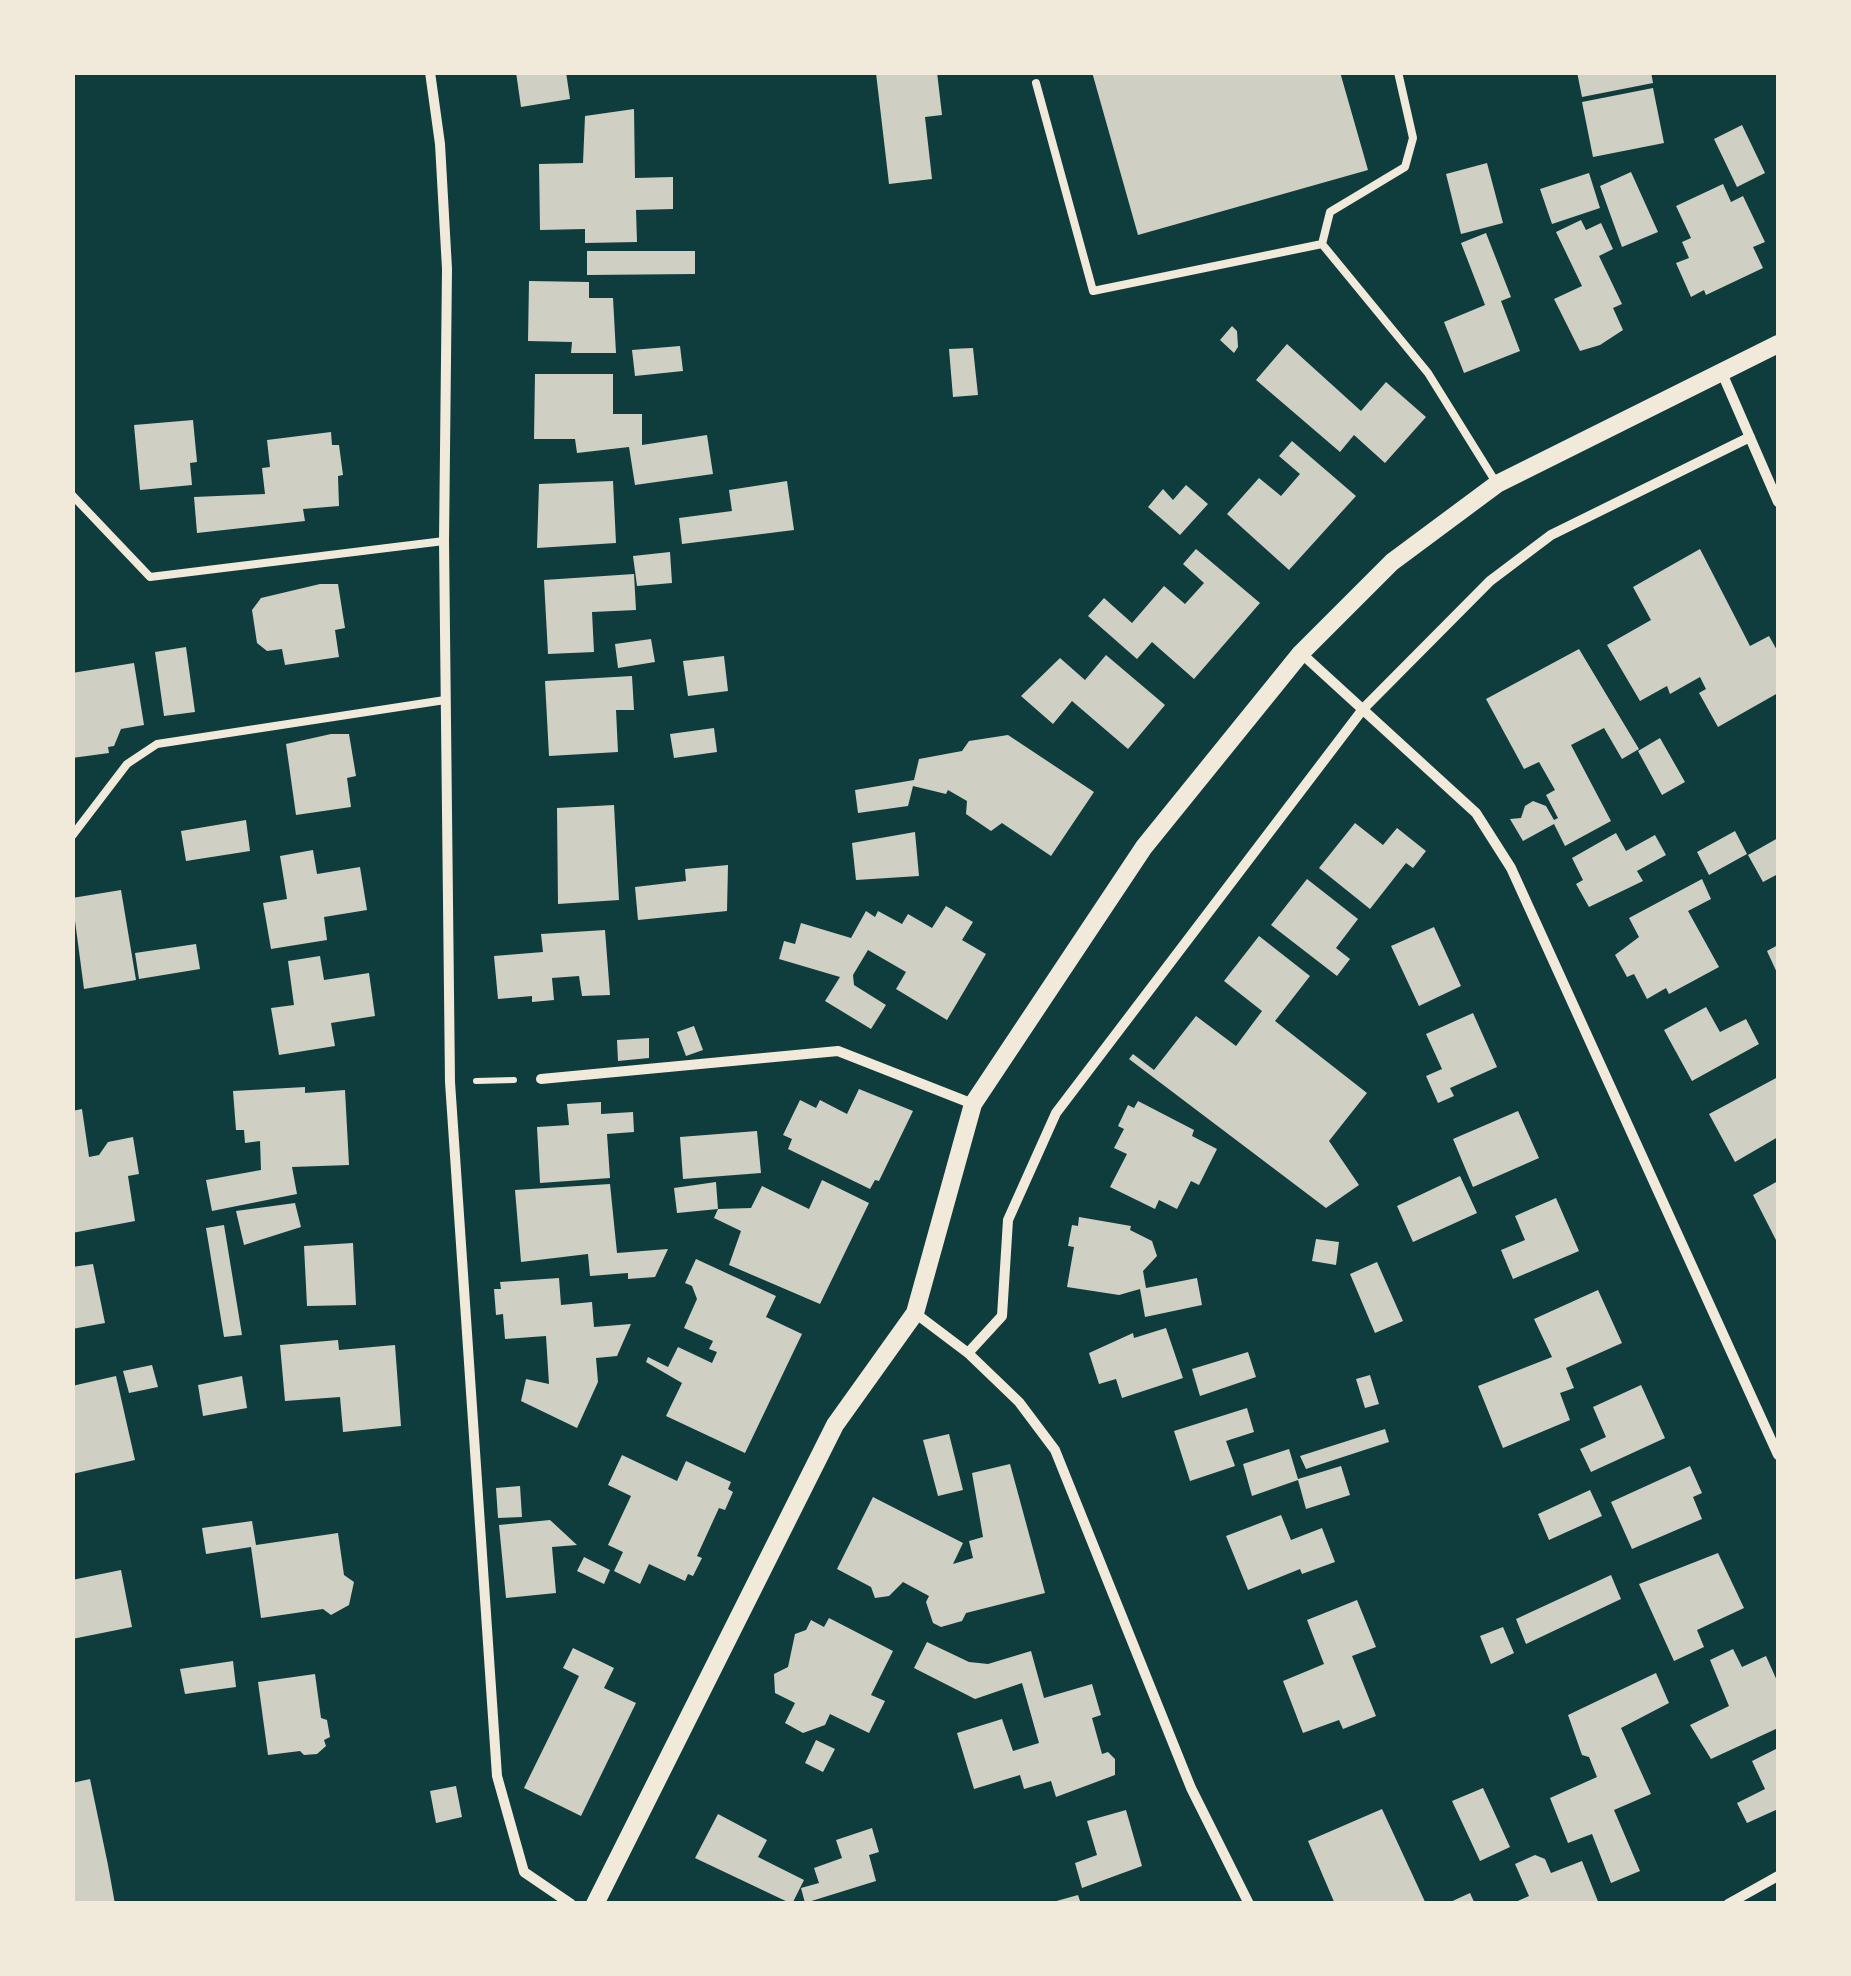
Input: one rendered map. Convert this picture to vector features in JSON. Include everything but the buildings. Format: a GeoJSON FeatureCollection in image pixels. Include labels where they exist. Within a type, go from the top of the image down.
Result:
{"type":"FeatureCollection","features":[{"type":"Feature","properties":{"kind":"street"},"geometry":{"type":"LineString","coordinates":[[430,72],[440,144],[447,269],[444,541],[450,1082],[496,1776],[524,1872],[571,1904]]}},
{"type":"Feature","properties":{"kind":"street"},"geometry":{"type":"LineString","coordinates":[[595,1904],[835,1425],[915,1313],[974,1104],[1144,847],[1301,653],[1392,562],[1496,484],[1778,344]]}},
{"type":"Feature","properties":{"kind":"street"},"geometry":{"type":"LineString","coordinates":[[1722,372],[1778,502]]}},
{"type":"Feature","properties":{"kind":"street"},"geometry":{"type":"LineString","coordinates":[[968,1353],[1002,1316],[1008,1220],[1056,1113],[1363,708],[1490,581],[1550,535],[1750,437]]}},
{"type":"Feature","properties":{"kind":"street"},"geometry":{"type":"LineString","coordinates":[[1301,653],[1476,812],[1512,868],[1778,1455]]}},
{"type":"Feature","properties":{"kind":"street"},"geometry":{"type":"LineString","coordinates":[[542,1079],[838,1051],[974,1104]]}},
{"type":"Feature","properties":{"kind":"street"},"geometry":{"type":"LineString","coordinates":[[915,1313],[968,1353],[1020,1402],[1055,1450],[1191,1788],[1249,1904]]}},
{"type":"Feature","properties":{"kind":"street"},"geometry":{"type":"LineString","coordinates":[[1728,1904],[1778,1876]]}},
{"type":"Feature","properties":{"kind":"lane"},"geometry":{"type":"LineString","coordinates":[[1322,244],[1330,212],[1406,167],[1413,138],[1398,72]]}},
{"type":"Feature","properties":{"kind":"lane"},"geometry":{"type":"LineString","coordinates":[[1036,83],[1092,291],[1322,244]]}},
{"type":"Feature","properties":{"kind":"lane"},"geometry":{"type":"LineString","coordinates":[[1322,244],[1428,374],[1496,484]]}},
{"type":"Feature","properties":{"kind":"lane"},"geometry":{"type":"LineString","coordinates":[[72,496],[150,577],[444,541]]}},
{"type":"Feature","properties":{"kind":"lane"},"geometry":{"type":"LineString","coordinates":[[72,836],[128,764],[157,744],[445,700]]}},
{"type":"Feature","properties":{"kind":"path"},"geometry":{"type":"LineString","coordinates":[[450,1082],[542,1079]]}}]}
